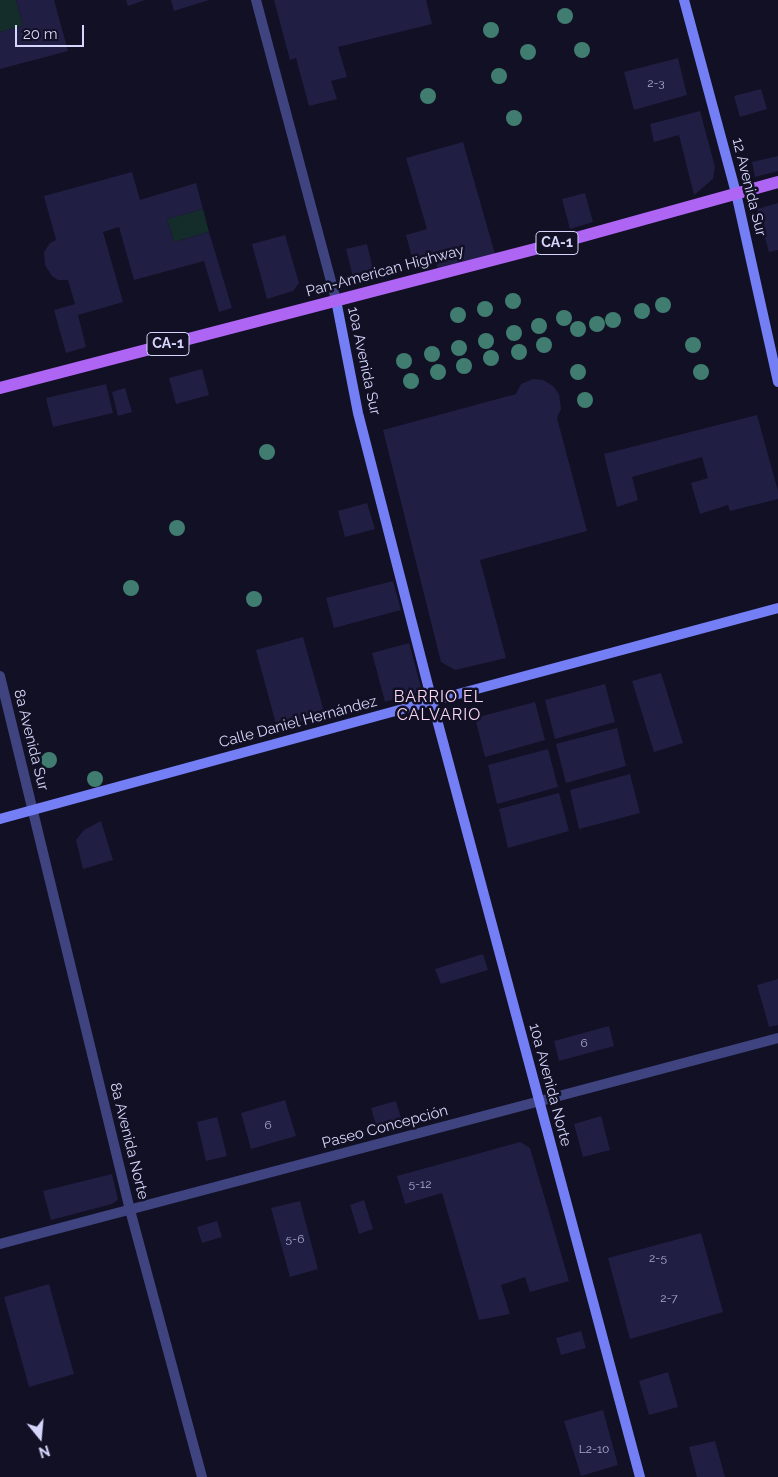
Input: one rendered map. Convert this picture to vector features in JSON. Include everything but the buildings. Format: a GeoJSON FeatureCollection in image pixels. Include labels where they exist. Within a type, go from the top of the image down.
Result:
{"type":"FeatureCollection","features":[{"type":"Feature","properties":{"kind":"main road","name":"Pan-American Highway"},"geometry":{"type":"LineString","coordinates":[[0,388],[558,243],[778,182]]}},
{"type":"Feature","properties":{"kind":"street","name":"10a Avenida Sur"},"geometry":{"type":"LineString","coordinates":[[256,0],[336,300],[358,412],[432,700]]}},
{"type":"Feature","properties":{"kind":"street","name":"12 Avenida Sur"},"geometry":{"type":"LineString","coordinates":[[684,0],[736,193],[778,382]]}},
{"type":"Feature","properties":{"kind":"street","name":"Calle Daniel Hernández"},"geometry":{"type":"LineString","coordinates":[[0,819],[432,700],[778,608]]}},
{"type":"Feature","properties":{"kind":"street","name":"8a Avenida Sur"},"geometry":{"type":"LineString","coordinates":[[0,676],[33,810]]}},
{"type":"Feature","properties":{"kind":"street","name":"10a Avenida Norte"},"geometry":{"type":"LineString","coordinates":[[432,700],[640,1477]]}},
{"type":"Feature","properties":{"kind":"street","name":"8a Avenida Norte"},"geometry":{"type":"LineString","coordinates":[[33,810],[130,1210],[202,1477]]}},
{"type":"Feature","properties":{"kind":"street","name":"Paseo Concepción"},"geometry":{"type":"LineString","coordinates":[[0,1244],[778,1038]]}},
{"type":"Feature","properties":{"kind":"green space"},"geometry":{"type":"Polygon","coordinates":[[[0,0],[16,0],[23,26],[0,32],[0,0]]]}},
{"type":"Feature","properties":{"kind":"green space"},"geometry":{"type":"Polygon","coordinates":[[[203,209],[209,232],[174,242],[167,219],[203,209]]]}},
{"type":"Feature","properties":{"kind":"district","name":"BARRIO EL CALVARIO"},"geometry":{"type":"Point","coordinates":[439,706]}}]}
